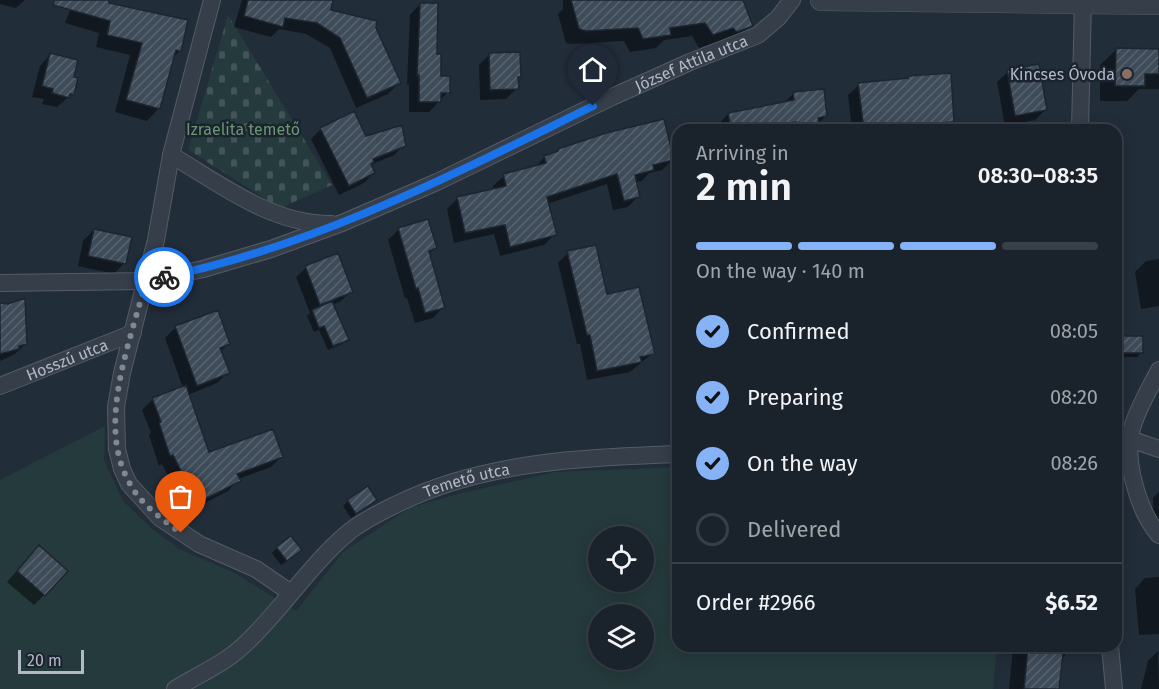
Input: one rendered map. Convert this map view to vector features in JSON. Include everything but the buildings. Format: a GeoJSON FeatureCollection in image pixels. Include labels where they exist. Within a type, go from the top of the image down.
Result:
{"type":"FeatureCollection","features":[{"type":"Feature","properties":{"kind":"street"},"geometry":{"type":"LineString","coordinates":[[212,0],[171,155],[156,240],[122,373],[116,407],[117,449],[129,484],[160,518],[199,544],[256,569],[291,593]]}},
{"type":"Feature","properties":{"kind":"street","name":"József Attila utca"},"geometry":{"type":"LineString","coordinates":[[0,283],[146,281],[203,269],[271,249],[342,224],[437,182],[690,62],[758,35],[778,18],[792,0]]}},
{"type":"Feature","properties":{"kind":"street"},"geometry":{"type":"LineString","coordinates":[[822,0],[1159,4]]}},
{"type":"Feature","properties":{"kind":"street"},"geometry":{"type":"LineString","coordinates":[[1080,124],[1083,2]]}},
{"type":"Feature","properties":{"kind":"street"},"geometry":{"type":"LineString","coordinates":[[171,155],[257,205],[278,214],[316,224],[342,224]]}},
{"type":"Feature","properties":{"kind":"street","name":"Hosszú utca"},"geometry":{"type":"LineString","coordinates":[[0,386],[133,333]]}},
{"type":"Feature","properties":{"kind":"street"},"geometry":{"type":"LineString","coordinates":[[1123,441],[1159,370]]}},
{"type":"Feature","properties":{"kind":"street"},"geometry":{"type":"LineString","coordinates":[[1123,441],[1159,449]]}},
{"type":"Feature","properties":{"kind":"street"},"geometry":{"type":"LineString","coordinates":[[1123,441],[1131,462],[1138,498],[1146,518],[1159,535]]}},
{"type":"Feature","properties":{"kind":"street","name":"Temető utca"},"geometry":{"type":"LineString","coordinates":[[175,689],[228,660],[246,644],[350,531],[373,515],[411,497],[458,479],[519,467],[589,458],[672,454]]}},
{"type":"Feature","properties":{"kind":"street"},"geometry":{"type":"LineString","coordinates":[[1111,652],[1114,689]]}},
{"type":"Feature","properties":{"kind":"green space","name":"Izraelita temető"},"geometry":{"type":"Polygon","coordinates":[[[228,15],[332,185],[280,208],[188,150],[228,15]]]}},
{"type":"Feature","properties":{"kind":"green space"},"geometry":{"type":"Polygon","coordinates":[[[105,426],[104,460],[123,501],[151,528],[179,549],[233,572],[296,611],[343,552],[409,508],[458,494],[555,472],[672,467],[672,652],[997,652],[993,689],[0,689],[0,480],[105,426]]]}},
{"type":"Feature","properties":{"kind":"way so far"},"geometry":{"type":"LineString","coordinates":[[164,277],[146,281],[122,373],[116,407],[117,449],[129,484],[160,518],[181,533]]}},
{"type":"Feature","properties":{"kind":"place","name":"Kincses Óvoda"},"geometry":{"type":"Point","coordinates":[1127,74]}},
{"type":"Feature","properties":{"kind":"route"},"geometry":{"type":"LineString","coordinates":[[164,277],[203,269],[271,249],[342,224],[437,182],[593,106]]}}]}
